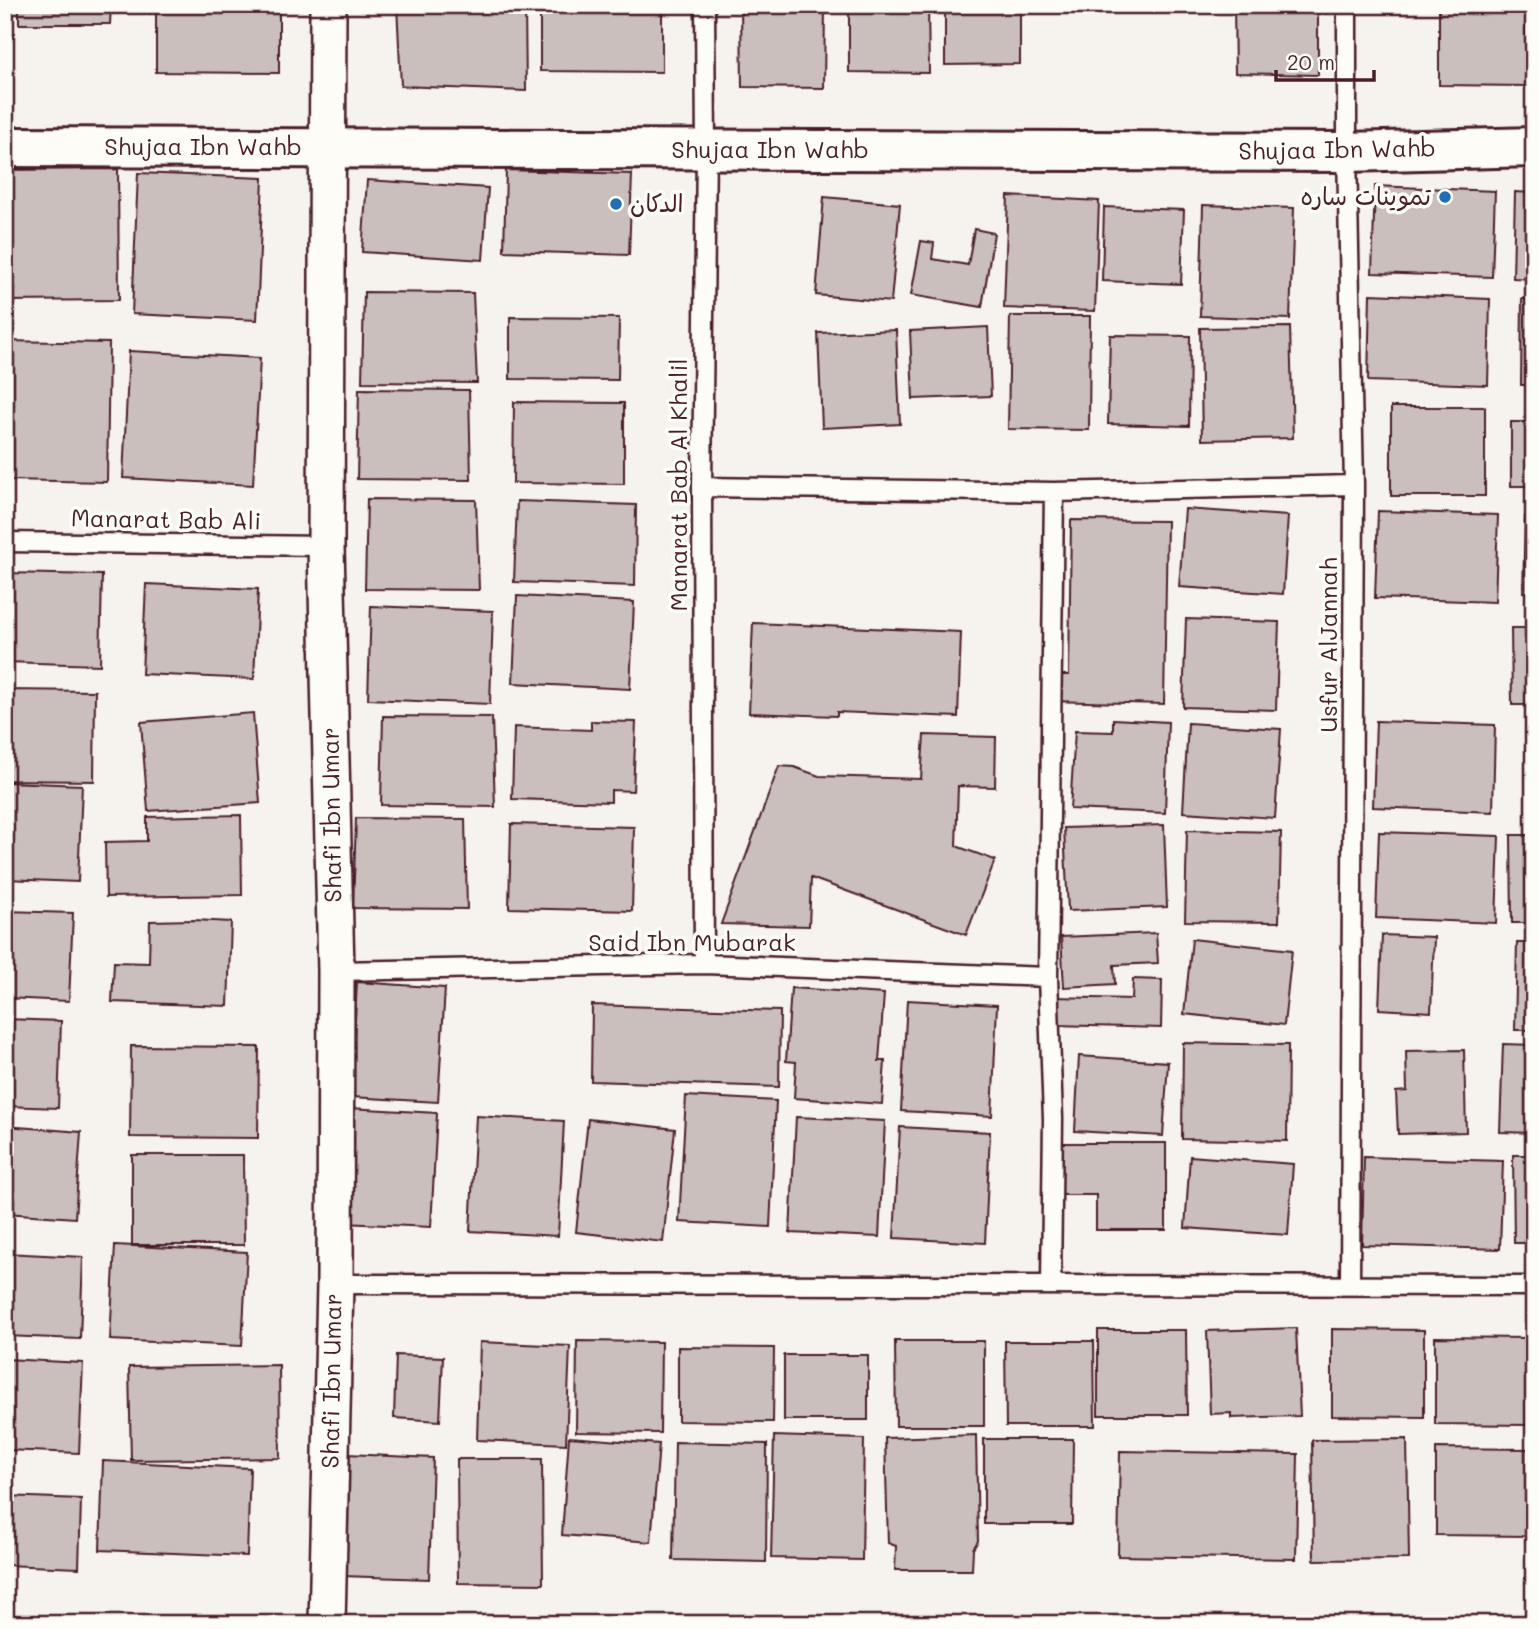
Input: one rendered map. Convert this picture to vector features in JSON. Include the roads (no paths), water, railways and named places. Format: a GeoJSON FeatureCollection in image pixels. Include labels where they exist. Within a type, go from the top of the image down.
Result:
{"type":"FeatureCollection","features":[{"type":"Feature","properties":{"kind":"street","name":"Shafi Ibn Umar"},"geometry":{"type":"LineString","coordinates":[[327,1624],[335,1284],[336,971],[326,546],[328,5]]}},
{"type":"Feature","properties":{"kind":"street","name":"Shujaa Ibn Wahb"},"geometry":{"type":"LineString","coordinates":[[5,146],[1347,152],[1534,147]]}},
{"type":"Feature","properties":{"kind":"lane","name":"Manarat Bab Al Khalil"},"geometry":{"type":"LineString","coordinates":[[704,964],[702,486],[705,5]]}},
{"type":"Feature","properties":{"kind":"lane","name":"Usfur AlJannah"},"geometry":{"type":"LineString","coordinates":[[1347,5],[1347,152],[1354,485],[1350,1285]]}},
{"type":"Feature","properties":{"kind":"lane"},"geometry":{"type":"LineString","coordinates":[[702,486],[1054,492],[1354,485]]}},
{"type":"Feature","properties":{"kind":"lane"},"geometry":{"type":"LineString","coordinates":[[1051,1285],[1053,1119],[1048,976],[1054,492]]}},
{"type":"Feature","properties":{"kind":"lane","name":"Manarat Bab Ali"},"geometry":{"type":"LineString","coordinates":[[5,542],[326,546]]}},
{"type":"Feature","properties":{"kind":"lane","name":"Said Ibn Mubarak"},"geometry":{"type":"LineString","coordinates":[[336,971],[704,964],[1048,976]]}},
{"type":"Feature","properties":{"kind":"lane"},"geometry":{"type":"LineString","coordinates":[[335,1284],[1534,1286]]}},
{"type":"Feature","properties":{"kind":"place","name":"تموينات ساره"},"geometry":{"type":"Point","coordinates":[1445,197]}},
{"type":"Feature","properties":{"kind":"place","name":"الدكان"},"geometry":{"type":"Point","coordinates":[616,204]}}]}
